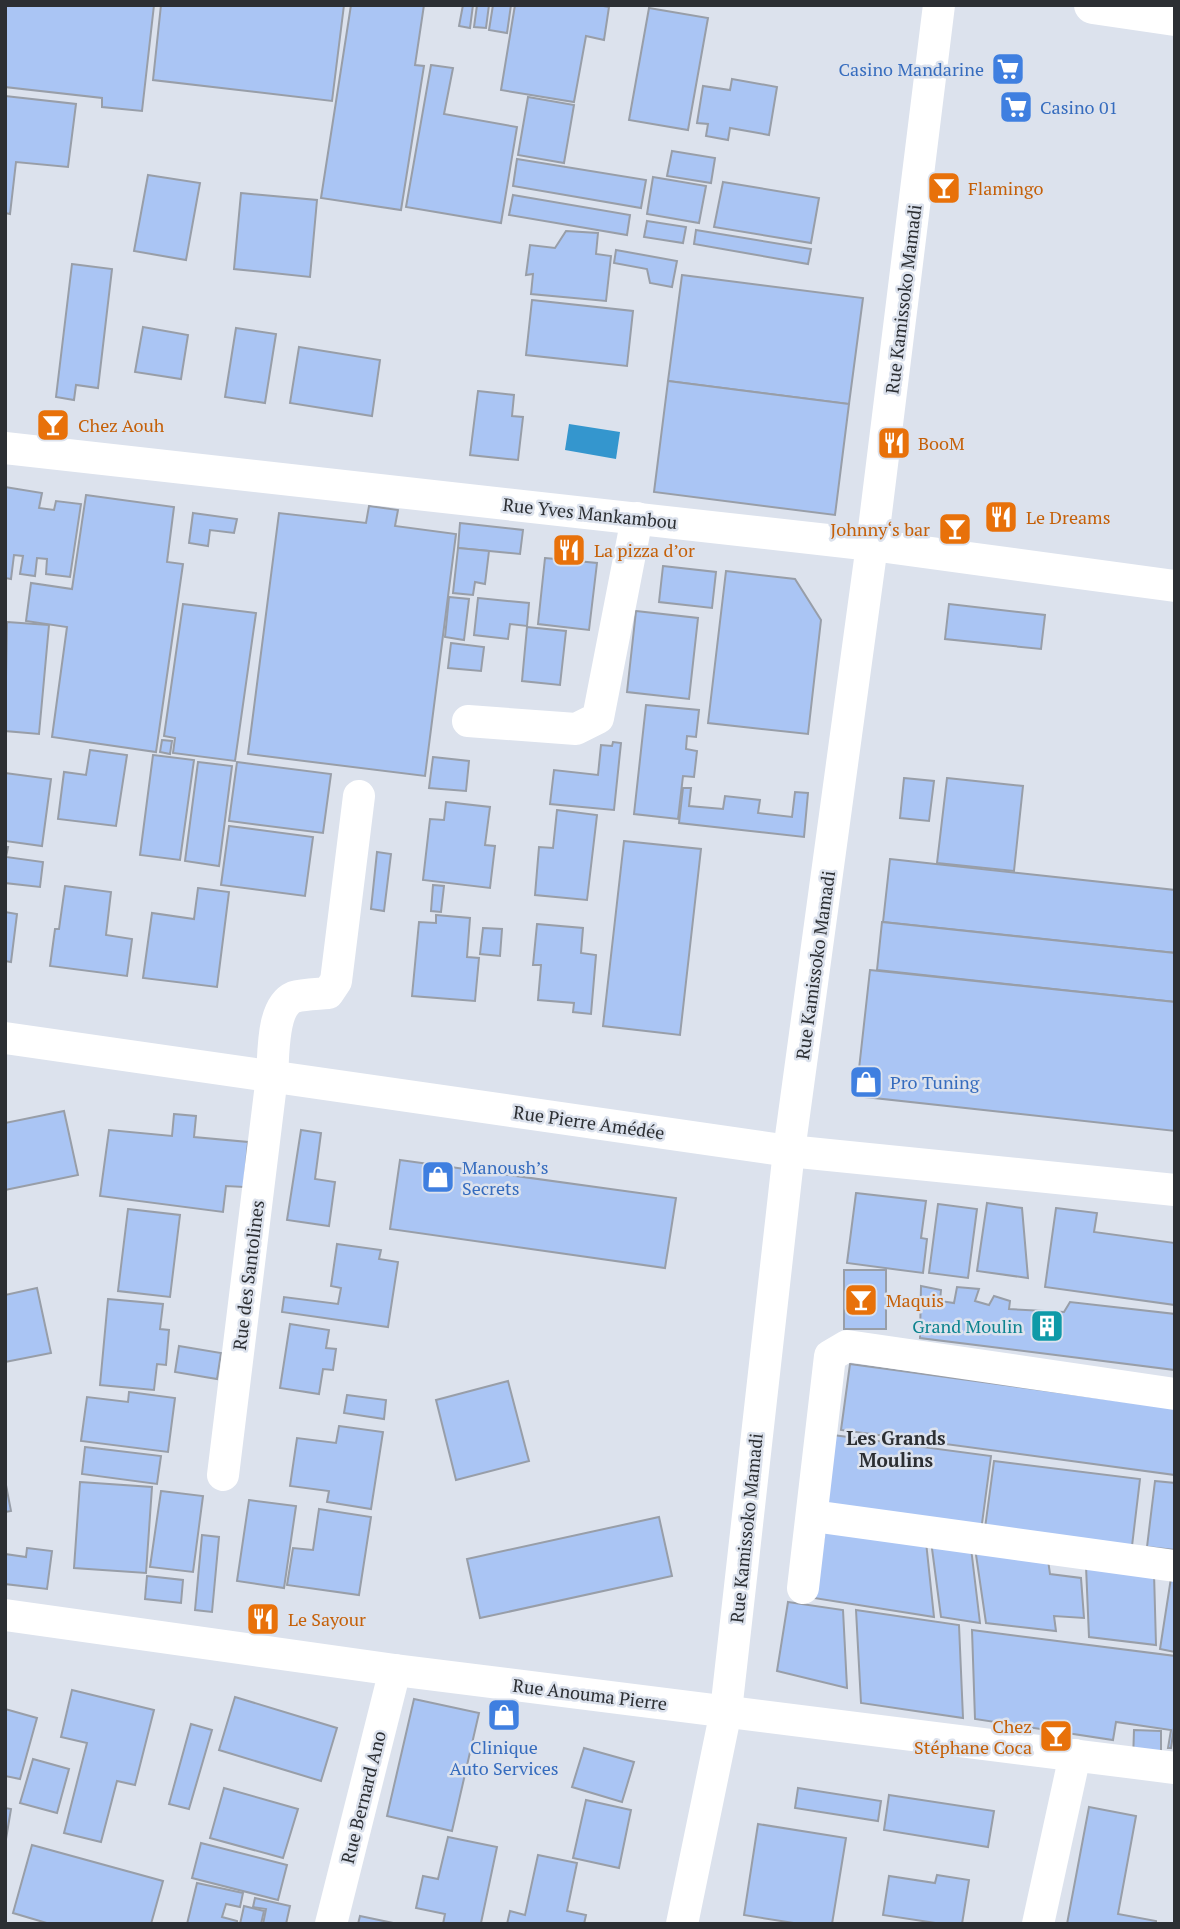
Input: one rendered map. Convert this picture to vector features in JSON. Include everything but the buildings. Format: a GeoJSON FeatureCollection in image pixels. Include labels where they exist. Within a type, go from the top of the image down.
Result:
{"type":"FeatureCollection","features":[{"type":"Feature","properties":{"kind":"main road"},"geometry":{"type":"LineString","coordinates":[[1113,7],[1175,17]]}},
{"type":"Feature","properties":{"kind":"street","name":"Rue Kamissoko Mamadi"},"geometry":{"type":"LineString","coordinates":[[682,1924],[726,1711],[789,1151],[872,545],[939,5]]}},
{"type":"Feature","properties":{"kind":"street","name":"Rue Yves Mankambou"},"geometry":{"type":"LineString","coordinates":[[5,448],[872,545],[1175,586]]}},
{"type":"Feature","properties":{"kind":"street"},"geometry":{"type":"LineString","coordinates":[[468,721],[576,729],[598,718],[637,518]]}},
{"type":"Feature","properties":{"kind":"street","name":"Rue des Santolines"},"geometry":{"type":"LineString","coordinates":[[223,1475],[277,1017],[285,1004],[294,997],[328,993],[336,981],[359,796]]}},
{"type":"Feature","properties":{"kind":"street","name":"Rue Pierre Amédée"},"geometry":{"type":"LineString","coordinates":[[5,1038],[789,1151],[1175,1190]]}},
{"type":"Feature","properties":{"kind":"street"},"geometry":{"type":"LineString","coordinates":[[803,1588],[830,1356],[847,1346],[1175,1394]]}},
{"type":"Feature","properties":{"kind":"street"},"geometry":{"type":"LineString","coordinates":[[813,1516],[1175,1566]]}},
{"type":"Feature","properties":{"kind":"street","name":"Rue Anouma Pierre"},"geometry":{"type":"LineString","coordinates":[[5,1615],[395,1670],[1175,1768]]}},
{"type":"Feature","properties":{"kind":"street","name":"Rue Bernard Ano"},"geometry":{"type":"LineString","coordinates":[[331,1924],[395,1670]]}},
{"type":"Feature","properties":{"kind":"street"},"geometry":{"type":"LineString","coordinates":[[1038,1924],[1075,1755]]}},
{"type":"Feature","properties":{"kind":"water"},"geometry":{"type":"Polygon","coordinates":[[[569,424],[620,432],[616,459],[565,450],[569,424]]]}},
{"type":"Feature","properties":{"kind":"place","name":"Casino Mandarine"},"geometry":{"type":"Point","coordinates":[1008,69]}},
{"type":"Feature","properties":{"kind":"place","name":"Casino 01"},"geometry":{"type":"Point","coordinates":[1016,107]}},
{"type":"Feature","properties":{"kind":"place","name":"Flamingo"},"geometry":{"type":"Point","coordinates":[944,188]}},
{"type":"Feature","properties":{"kind":"place","name":"Chez Aouh"},"geometry":{"type":"Point","coordinates":[53,425]}},
{"type":"Feature","properties":{"kind":"place","name":"BooM"},"geometry":{"type":"Point","coordinates":[894,443]}},
{"type":"Feature","properties":{"kind":"place","name":"Le Dreams"},"geometry":{"type":"Point","coordinates":[1001,517]}},
{"type":"Feature","properties":{"kind":"place","name":"Johnny‘s bar"},"geometry":{"type":"Point","coordinates":[955,529]}},
{"type":"Feature","properties":{"kind":"place","name":"La pizza d’or"},"geometry":{"type":"Point","coordinates":[569,550]}},
{"type":"Feature","properties":{"kind":"place","name":"Pro Tuning"},"geometry":{"type":"Point","coordinates":[866,1082]}},
{"type":"Feature","properties":{"kind":"place","name":"Manoush’s Secrets"},"geometry":{"type":"Point","coordinates":[438,1177]}},
{"type":"Feature","properties":{"kind":"place","name":"Maquis"},"geometry":{"type":"Point","coordinates":[861,1300]}},
{"type":"Feature","properties":{"kind":"place","name":"Grand Moulin"},"geometry":{"type":"Point","coordinates":[1047,1326]}},
{"type":"Feature","properties":{"kind":"place","name":"Le Sayour"},"geometry":{"type":"Point","coordinates":[263,1619]}},
{"type":"Feature","properties":{"kind":"place","name":"Clinique Auto Services"},"geometry":{"type":"Point","coordinates":[504,1715]}},
{"type":"Feature","properties":{"kind":"place","name":"Chez Stéphane Coca"},"geometry":{"type":"Point","coordinates":[1056,1736]}},
{"type":"Feature","properties":{"kind":"district","name":"Les Grands Moulins"},"geometry":{"type":"Point","coordinates":[896,1448]}}]}
